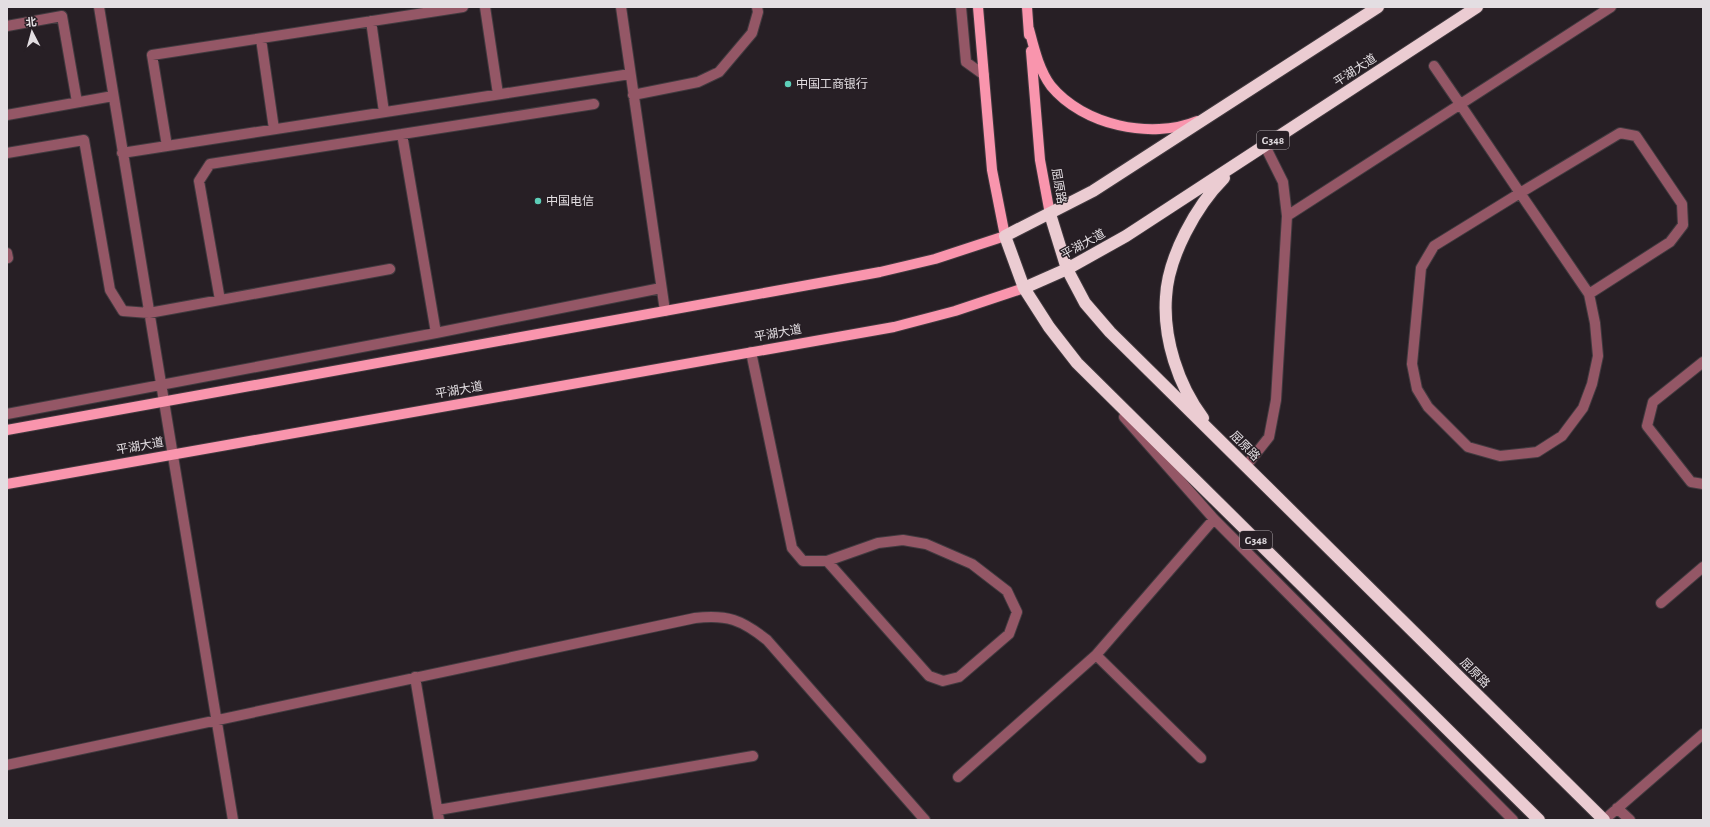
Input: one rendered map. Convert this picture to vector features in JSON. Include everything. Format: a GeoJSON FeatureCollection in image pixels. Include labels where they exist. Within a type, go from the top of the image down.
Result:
{"type":"FeatureCollection","features":[{"type":"Feature","properties":{"kind":"highway"},"geometry":{"type":"LineString","coordinates":[[1005,236],[1093,191],[1378,7]]}},
{"type":"Feature","properties":{"kind":"highway","name":"平湖大道"},"geometry":{"type":"LineString","coordinates":[[1024,288],[1067,269],[1126,236],[1477,7]]}},
{"type":"Feature","properties":{"kind":"highway"},"geometry":{"type":"LineString","coordinates":[[1225,446],[1199,412],[1180,376],[1168,337],[1166,296],[1174,257],[1192,220],[1214,188],[1242,161]]}},
{"type":"Feature","properties":{"kind":"highway","name":"屈原路"},"geometry":{"type":"LineString","coordinates":[[1050,214],[1067,269],[1085,302],[1110,332],[1604,820]]}},
{"type":"Feature","properties":{"kind":"highway","name":"G348"},"geometry":{"type":"LineString","coordinates":[[1005,236],[1024,288],[1049,327],[1077,363],[1540,820]]}},
{"type":"Feature","properties":{"kind":"main road"},"geometry":{"type":"LineString","coordinates":[[7,430],[880,272],[935,259],[1005,236],[992,170],[978,7]]}},
{"type":"Feature","properties":{"kind":"main road","name":"屈原路"},"geometry":{"type":"LineString","coordinates":[[1027,7],[1040,160],[1050,214]]}},
{"type":"Feature","properties":{"kind":"main road"},"geometry":{"type":"LineString","coordinates":[[1029,29],[1037,59],[1051,85],[1072,106],[1100,120],[1128,128],[1157,128],[1187,125],[1214,114]]}},
{"type":"Feature","properties":{"kind":"main road","name":"平湖大道"},"geometry":{"type":"LineString","coordinates":[[7,484],[894,327],[955,311],[1024,288]]}},
{"type":"Feature","properties":{"kind":"street"},"geometry":{"type":"LineString","coordinates":[[99,7],[233,820]]}},
{"type":"Feature","properties":{"kind":"street"},"geometry":{"type":"LineString","coordinates":[[167,146],[152,55],[463,7]]}},
{"type":"Feature","properties":{"kind":"street"},"geometry":{"type":"LineString","coordinates":[[485,7],[498,94]]}},
{"type":"Feature","properties":{"kind":"street"},"geometry":{"type":"LineString","coordinates":[[621,7],[665,311]]}},
{"type":"Feature","properties":{"kind":"street"},"geometry":{"type":"LineString","coordinates":[[633,95],[698,82],[719,72],[752,32],[758,12],[757,7]]}},
{"type":"Feature","properties":{"kind":"street"},"geometry":{"type":"LineString","coordinates":[[961,7],[966,62],[984,75]]}},
{"type":"Feature","properties":{"kind":"street"},"geometry":{"type":"LineString","coordinates":[[1287,216],[1611,7]]}},
{"type":"Feature","properties":{"kind":"street"},"geometry":{"type":"LineString","coordinates":[[7,26],[62,16],[77,102]]}},
{"type":"Feature","properties":{"kind":"street"},"geometry":{"type":"LineString","coordinates":[[371,22],[384,112]]}},
{"type":"Feature","properties":{"kind":"street"},"geometry":{"type":"LineString","coordinates":[[261,38],[274,129]]}},
{"type":"Feature","properties":{"kind":"street"},"geometry":{"type":"LineString","coordinates":[[1434,66],[1520,193],[1589,294],[1595,323],[1598,356],[1592,384],[1583,408],[1562,436],[1537,452],[1500,456],[1468,447],[1428,407],[1417,389],[1412,364],[1421,268],[1434,246],[1520,193],[1620,133],[1636,136],[1682,204],[1683,225],[1670,242],[1589,294]]}},
{"type":"Feature","properties":{"kind":"street"},"geometry":{"type":"LineString","coordinates":[[122,153],[630,74]]}},
{"type":"Feature","properties":{"kind":"street"},"geometry":{"type":"LineString","coordinates":[[7,115],[113,96]]}},
{"type":"Feature","properties":{"kind":"street"},"geometry":{"type":"LineString","coordinates":[[220,300],[199,181],[210,164],[594,104]]}},
{"type":"Feature","properties":{"kind":"street"},"geometry":{"type":"LineString","coordinates":[[402,134],[436,333]]}},
{"type":"Feature","properties":{"kind":"street"},"geometry":{"type":"LineString","coordinates":[[7,154],[84,140],[110,290],[123,311],[149,313],[390,269]]}},
{"type":"Feature","properties":{"kind":"street"},"geometry":{"type":"LineString","coordinates":[[1246,466],[1269,437],[1276,400],[1287,216],[1283,182],[1265,146]]}},
{"type":"Feature","properties":{"kind":"street"},"geometry":{"type":"LineString","coordinates":[[7,414],[436,333],[661,288]]}},
{"type":"Feature","properties":{"kind":"street"},"geometry":{"type":"LineString","coordinates":[[751,352],[792,548],[803,561],[827,561],[878,543],[903,540],[926,544],[972,564],[1007,591],[1017,612],[1009,634],[960,677],[943,681],[928,676],[827,561]]}},
{"type":"Feature","properties":{"kind":"street"},"geometry":{"type":"LineString","coordinates":[[1703,362],[1653,402],[1647,426],[1691,482],[1703,484]]}},
{"type":"Feature","properties":{"kind":"street"},"geometry":{"type":"LineString","coordinates":[[1077,363],[1214,519],[1513,820]]}},
{"type":"Feature","properties":{"kind":"street"},"geometry":{"type":"LineString","coordinates":[[958,778],[1096,655],[1214,519]]}},
{"type":"Feature","properties":{"kind":"street"},"geometry":{"type":"LineString","coordinates":[[1661,603],[1703,567]]}},
{"type":"Feature","properties":{"kind":"street"},"geometry":{"type":"LineString","coordinates":[[7,765],[695,618],[715,616],[735,619],[753,628],[767,640],[925,820]]}},
{"type":"Feature","properties":{"kind":"street"},"geometry":{"type":"LineString","coordinates":[[1096,655],[1201,758]]}},
{"type":"Feature","properties":{"kind":"street"},"geometry":{"type":"LineString","coordinates":[[415,677],[438,815],[753,756]]}},
{"type":"Feature","properties":{"kind":"street"},"geometry":{"type":"LineString","coordinates":[[1604,820],[1703,734]]}},
{"type":"Feature","properties":{"kind":"street"},"geometry":{"type":"LineString","coordinates":[[1617,808],[1630,820]]}},
{"type":"Feature","properties":{"kind":"place","name":"中国工商银行"},"geometry":{"type":"Point","coordinates":[788,84]}},
{"type":"Feature","properties":{"kind":"place","name":"中国电信"},"geometry":{"type":"Point","coordinates":[538,201]}}]}
